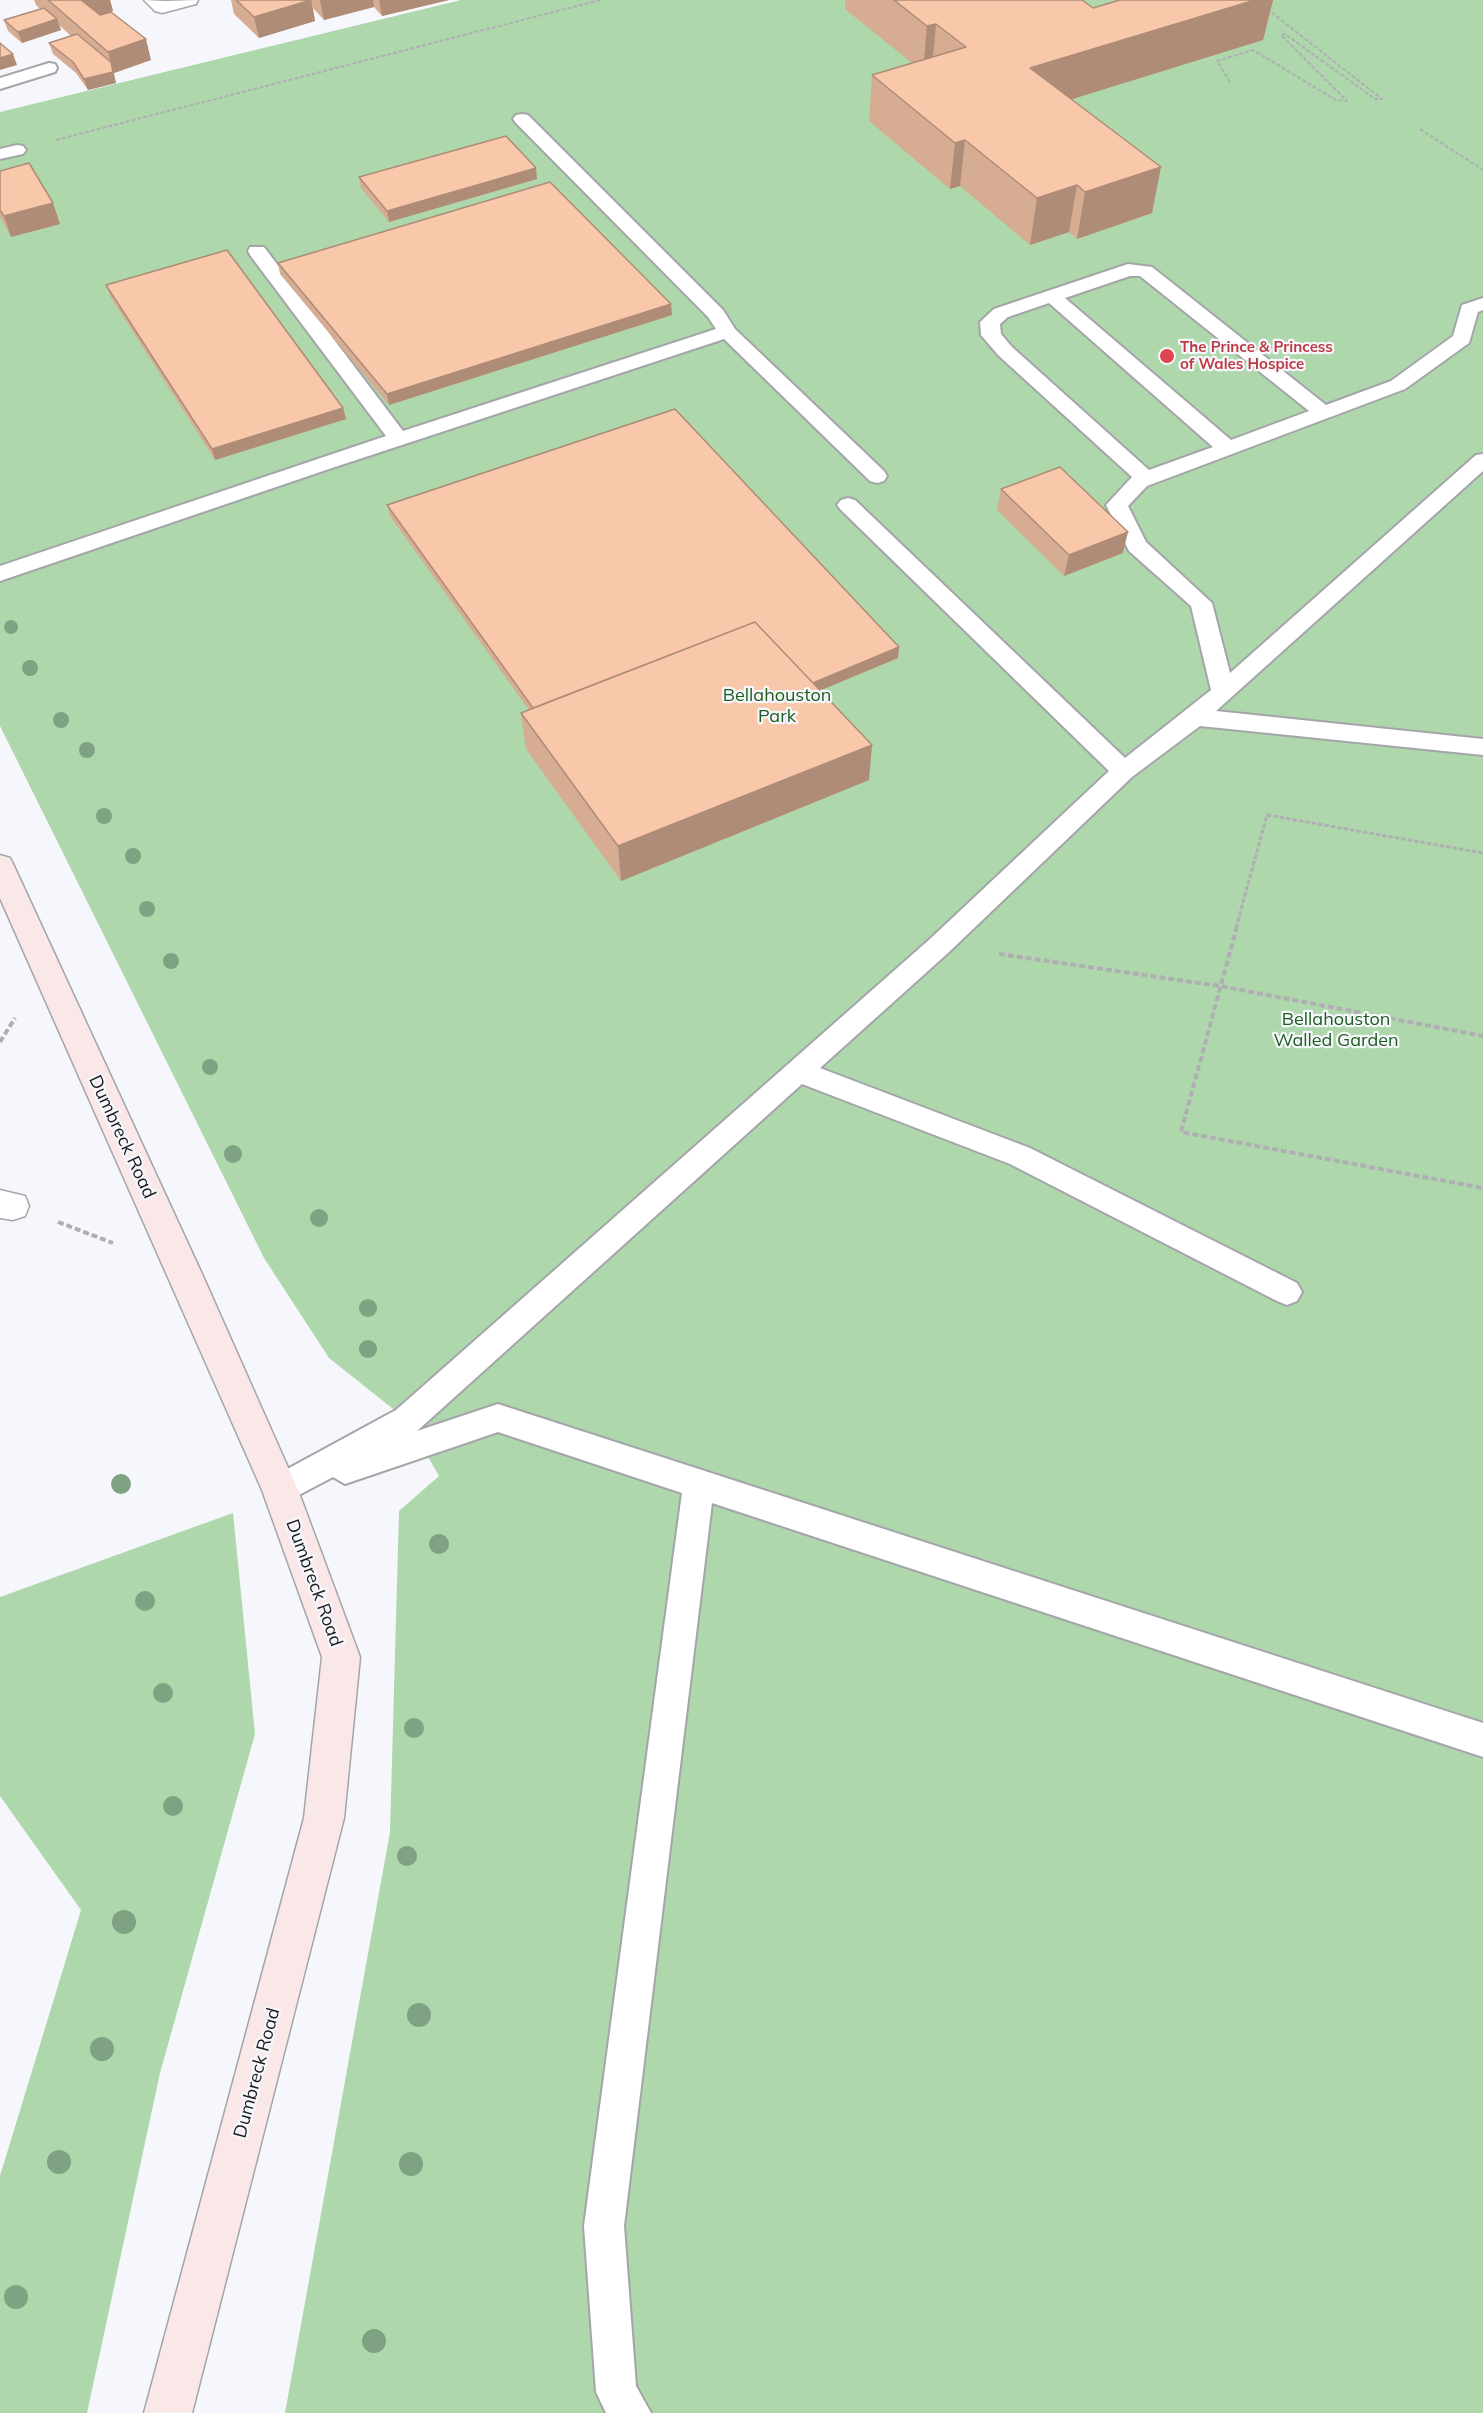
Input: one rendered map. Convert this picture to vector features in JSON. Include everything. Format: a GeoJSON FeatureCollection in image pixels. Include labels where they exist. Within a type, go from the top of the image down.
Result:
{"type":"FeatureCollection","features":[{"type":"Feature","properties":{"kind":"main road","name":"Dumbreck Road"},"geometry":{"type":"LineString","coordinates":[[0,866],[280,1490],[341,1657],[324,1818],[168,2413]]}},
{"type":"Feature","properties":{"kind":"street"},"geometry":{"type":"LineString","coordinates":[[153,0],[162,7],[189,0]]}},
{"type":"Feature","properties":{"kind":"lane"},"geometry":{"type":"LineString","coordinates":[[0,84],[49,68]]}},
{"type":"Feature","properties":{"kind":"lane"},"geometry":{"type":"LineString","coordinates":[[522,119],[716,314],[727,333],[877,476]]}},
{"type":"Feature","properties":{"kind":"lane"},"geometry":{"type":"LineString","coordinates":[[257,252],[399,439]]}},
{"type":"Feature","properties":{"kind":"lane"},"geometry":{"type":"LineString","coordinates":[[1146,479],[1005,351],[991,335],[990,322],[1001,313],[1128,270],[1145,271],[1323,412]]}},
{"type":"Feature","properties":{"kind":"lane"},"geometry":{"type":"LineString","coordinates":[[1052,296],[1227,448]]}},
{"type":"Feature","properties":{"kind":"lane"},"geometry":{"type":"LineString","coordinates":[[1223,692],[1201,603],[1137,546],[1117,505],[1140,481],[1398,385],[1462,339],[1468,309],[1483,304]]}},
{"type":"Feature","properties":{"kind":"lane"},"geometry":{"type":"LineString","coordinates":[[0,574],[399,439],[727,333]]}},
{"type":"Feature","properties":{"kind":"lane"},"geometry":{"type":"LineString","coordinates":[[280,1490],[407,1420],[939,946],[1124,771],[1195,717],[1483,460]]}},
{"type":"Feature","properties":{"kind":"lane"},"geometry":{"type":"LineString","coordinates":[[848,505],[1124,771]]}},
{"type":"Feature","properties":{"kind":"lane"},"geometry":{"type":"LineString","coordinates":[[1195,717],[1483,747]]}},
{"type":"Feature","properties":{"kind":"lane"},"geometry":{"type":"LineString","coordinates":[[1455,744],[1483,735]]}},
{"type":"Feature","properties":{"kind":"lane"},"geometry":{"type":"LineString","coordinates":[[798,1071],[1020,1156],[1287,1292]]}},
{"type":"Feature","properties":{"kind":"lane"},"geometry":{"type":"LineString","coordinates":[[280,1490],[498,1418],[1483,1740]]}},
{"type":"Feature","properties":{"kind":"lane"},"geometry":{"type":"LineString","coordinates":[[630,2413],[616,2392],[604,2226],[699,1484]]}},
{"type":"Feature","properties":{"kind":"path"},"geometry":{"type":"LineString","coordinates":[[9,152],[600,0]]}},
{"type":"Feature","properties":{"kind":"path"},"geometry":{"type":"LineString","coordinates":[[1230,82],[1217,61],[1253,50],[1336,100],[1347,101],[1281,35],[1285,34],[1375,99],[1382,99],[1265,7]]}},
{"type":"Feature","properties":{"kind":"path"},"geometry":{"type":"LineString","coordinates":[[1420,129],[1483,170]]}},
{"type":"Feature","properties":{"kind":"path"},"geometry":{"type":"LineString","coordinates":[[1483,854],[1267,814],[1181,1132],[1483,1188]]}},
{"type":"Feature","properties":{"kind":"path"},"geometry":{"type":"LineString","coordinates":[[939,946],[1221,986],[1483,1036]]}},
{"type":"Feature","properties":{"kind":"path"},"geometry":{"type":"LineString","coordinates":[[7,1205],[99,1237],[185,1274]]}},
{"type":"Feature","properties":{"kind":"green space","name":"Bellahouston Park"},"geometry":{"type":"Polygon","coordinates":[[[461,0],[1483,0],[1483,2413],[285,2413],[390,1832],[399,1511],[439,1476],[407,1420],[329,1358],[264,1258],[0,726],[0,112],[461,0]]]}},
{"type":"Feature","properties":{"kind":"green space"},"geometry":{"type":"Polygon","coordinates":[[[233,1513],[255,1734],[160,2073],[87,2413],[0,2413],[0,2176],[81,1910],[0,1796],[0,1597],[233,1513]]]}},
{"type":"Feature","properties":{"kind":"building"},"geometry":{"type":"Polygon","coordinates":[[[48,0],[81,0],[100,15],[111,12],[146,39],[108,52],[48,0]]]}},
{"type":"Feature","properties":{"kind":"building"},"geometry":{"type":"Polygon","coordinates":[[[236,0],[311,0],[254,17],[236,0]]]}},
{"type":"Feature","properties":{"kind":"building"},"geometry":{"type":"Polygon","coordinates":[[[894,0],[1082,0],[1093,8],[1120,0],[1255,0],[1030,68],[1161,167],[1085,192],[1077,185],[1037,198],[965,140],[955,143],[872,75],[966,47],[936,24],[927,26],[894,0]]]}},
{"type":"Feature","properties":{"kind":"building"},"geometry":{"type":"Polygon","coordinates":[[[44,8],[57,19],[18,32],[4,20],[44,8]]]}},
{"type":"Feature","properties":{"kind":"building"},"geometry":{"type":"Polygon","coordinates":[[[77,34],[111,62],[113,72],[84,79],[73,62],[49,43],[77,34]]]}},
{"type":"Feature","properties":{"kind":"building"},"geometry":{"type":"Polygon","coordinates":[[[0,43],[13,54],[0,58],[0,43]]]}},
{"type":"Feature","properties":{"kind":"building"},"geometry":{"type":"Polygon","coordinates":[[[506,136],[536,168],[387,211],[359,177],[506,136]]]}},
{"type":"Feature","properties":{"kind":"building"},"geometry":{"type":"Polygon","coordinates":[[[29,163],[53,203],[4,216],[0,210],[0,171],[29,163]]]}},
{"type":"Feature","properties":{"kind":"building"},"geometry":{"type":"Polygon","coordinates":[[[550,182],[671,304],[387,394],[278,263],[550,182]]]}},
{"type":"Feature","properties":{"kind":"building"},"geometry":{"type":"Polygon","coordinates":[[[227,250],[343,408],[212,449],[106,285],[227,250]]]}},
{"type":"Feature","properties":{"kind":"building"},"geometry":{"type":"Polygon","coordinates":[[[675,409],[899,647],[813,683],[755,622],[533,708],[387,505],[675,409]]]}},
{"type":"Feature","properties":{"kind":"building"},"geometry":{"type":"Polygon","coordinates":[[[1060,467],[1128,532],[1069,555],[1001,489],[1060,467]]]}},
{"type":"Feature","properties":{"kind":"building"},"geometry":{"type":"Polygon","coordinates":[[[755,622],[872,745],[618,846],[521,713],[755,622]]]}},
{"type":"Feature","properties":{"kind":"place","name":"The Prince & Princess of Wales Hospice"},"geometry":{"type":"Point","coordinates":[1167,356]}},
{"type":"Feature","properties":{"kind":"park label","name":"Bellahouston Walled Garden"},"geometry":{"type":"Point","coordinates":[1336,1030]}}]}
